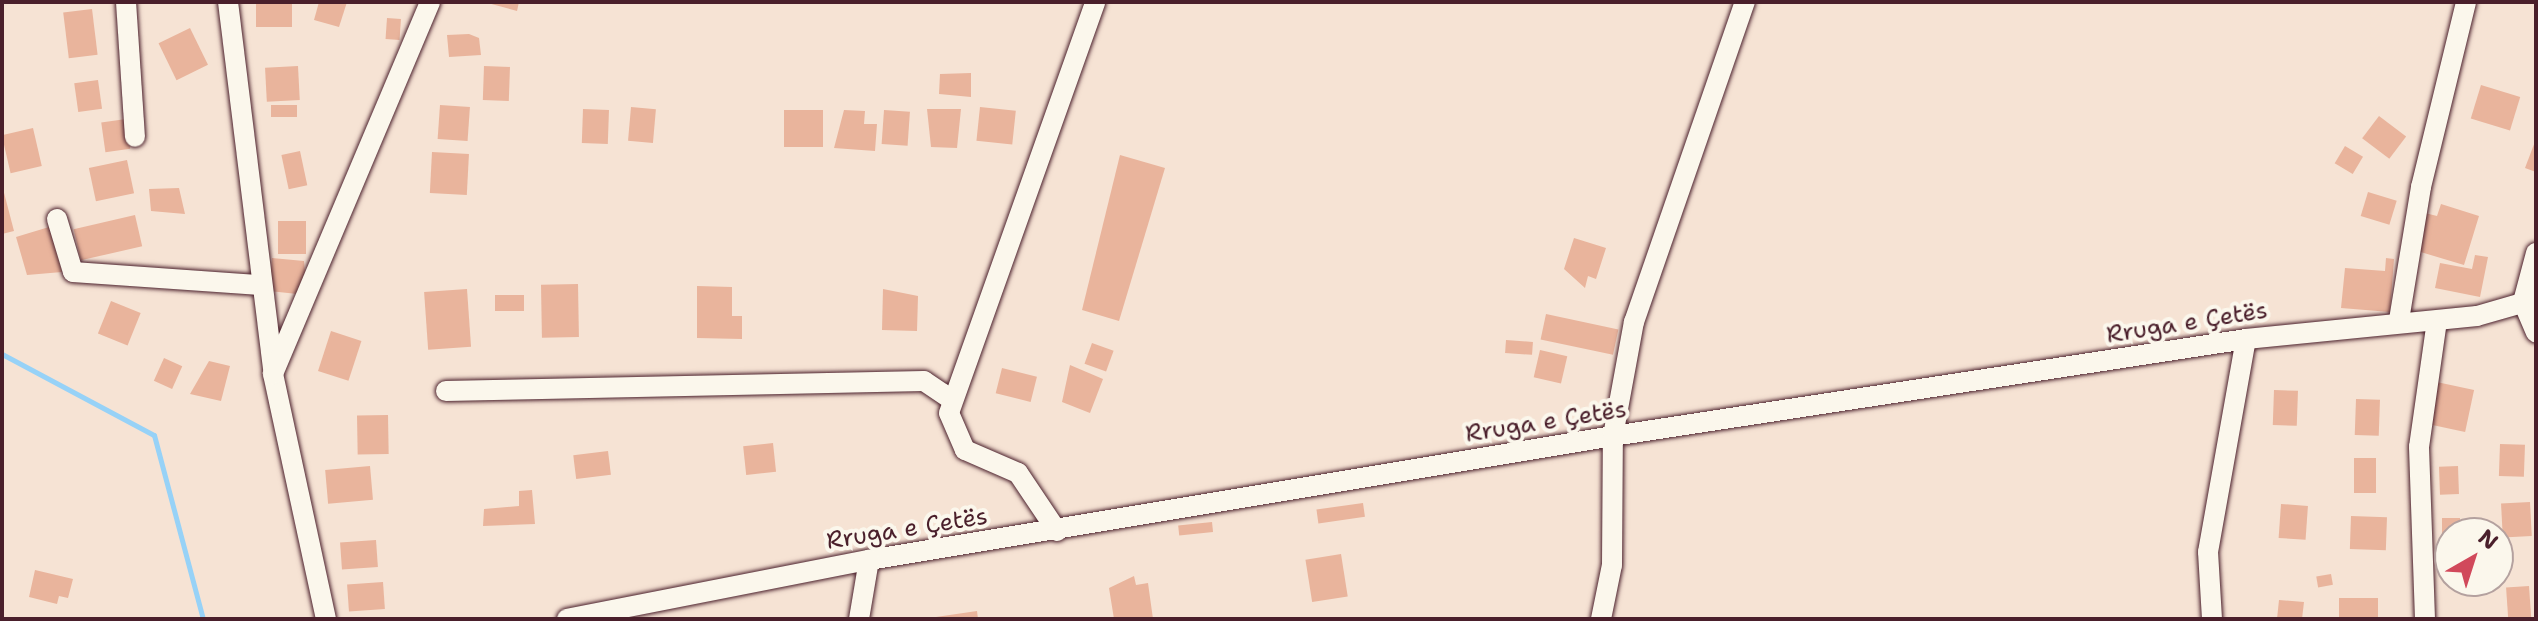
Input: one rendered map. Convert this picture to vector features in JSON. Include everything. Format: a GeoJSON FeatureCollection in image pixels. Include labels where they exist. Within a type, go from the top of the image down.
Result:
{"type":"FeatureCollection","features":[{"type":"Feature","properties":{"kind":"street"},"geometry":{"type":"LineString","coordinates":[[126,2],[135,137]]}},
{"type":"Feature","properties":{"kind":"street"},"geometry":{"type":"LineString","coordinates":[[228,2],[273,374],[326,619]]}},
{"type":"Feature","properties":{"kind":"street"},"geometry":{"type":"LineString","coordinates":[[273,374],[430,2]]}},
{"type":"Feature","properties":{"kind":"street"},"geometry":{"type":"LineString","coordinates":[[1057,531],[1018,473],[955,439],[952,400],[1095,2]]}},
{"type":"Feature","properties":{"kind":"street"},"geometry":{"type":"LineString","coordinates":[[1601,619],[1612,565],[1613,436],[1634,322],[1745,2]]}},
{"type":"Feature","properties":{"kind":"street"},"geometry":{"type":"LineString","coordinates":[[2399,320],[2421,187],[2466,2]]}},
{"type":"Feature","properties":{"kind":"street"},"geometry":{"type":"LineString","coordinates":[[57,219],[73,272],[261,285]]}},
{"type":"Feature","properties":{"kind":"street"},"geometry":{"type":"LineString","coordinates":[[2536,253],[2530,300],[2536,332]]}},
{"type":"Feature","properties":{"kind":"street","name":"Rruga e Çetës"},"geometry":{"type":"LineString","coordinates":[[567,619],[869,560],[1613,436],[2246,339],[2399,320],[2437,321],[2530,300]]}},
{"type":"Feature","properties":{"kind":"street"},"geometry":{"type":"LineString","coordinates":[[2425,619],[2419,447],[2437,321]]}},
{"type":"Feature","properties":{"kind":"street"},"geometry":{"type":"LineString","coordinates":[[2212,619],[2208,552],[2246,339]]}},
{"type":"Feature","properties":{"kind":"street"},"geometry":{"type":"LineString","coordinates":[[446,391],[924,381],[952,400]]}},
{"type":"Feature","properties":{"kind":"street"},"geometry":{"type":"LineString","coordinates":[[859,619],[869,560]]}},
{"type":"Feature","properties":{"kind":"building"},"geometry":{"type":"Polygon","coordinates":[[[256,2],[292,2],[292,27],[256,27],[256,2]]]}},
{"type":"Feature","properties":{"kind":"building"},"geometry":{"type":"Polygon","coordinates":[[[319,2],[347,2],[339,27],[314,20],[319,2]]]}},
{"type":"Feature","properties":{"kind":"building"},"geometry":{"type":"Polygon","coordinates":[[[484,2],[519,2],[517,11],[484,2]]]}},
{"type":"Feature","properties":{"kind":"building"},"geometry":{"type":"Polygon","coordinates":[[[92,9],[98,55],[69,58],[63,13],[92,9]]]}},
{"type":"Feature","properties":{"kind":"building"},"geometry":{"type":"Polygon","coordinates":[[[387,18],[401,19],[400,40],[386,39],[387,18]]]}},
{"type":"Feature","properties":{"kind":"building"},"geometry":{"type":"Polygon","coordinates":[[[190,28],[208,65],[177,80],[159,43],[190,28]]]}},
{"type":"Feature","properties":{"kind":"building"},"geometry":{"type":"Polygon","coordinates":[[[469,34],[479,38],[481,55],[449,57],[447,35],[469,34]]]}},
{"type":"Feature","properties":{"kind":"building"},"geometry":{"type":"Polygon","coordinates":[[[298,66],[300,100],[267,102],[265,68],[298,66]]]}},
{"type":"Feature","properties":{"kind":"building"},"geometry":{"type":"Polygon","coordinates":[[[484,66],[510,67],[509,101],[483,100],[484,66]]]}},
{"type":"Feature","properties":{"kind":"building"},"geometry":{"type":"Polygon","coordinates":[[[971,73],[971,97],[939,94],[940,74],[971,73]]]}},
{"type":"Feature","properties":{"kind":"building"},"geometry":{"type":"Polygon","coordinates":[[[98,80],[102,109],[78,112],[74,83],[98,80]]]}},
{"type":"Feature","properties":{"kind":"building"},"geometry":{"type":"Polygon","coordinates":[[[2481,85],[2520,97],[2510,130],[2471,118],[2481,85]]]}},
{"type":"Feature","properties":{"kind":"building"},"geometry":{"type":"Polygon","coordinates":[[[271,105],[297,105],[297,117],[271,117],[271,105]]]}},
{"type":"Feature","properties":{"kind":"building"},"geometry":{"type":"Polygon","coordinates":[[[440,105],[470,107],[468,141],[438,139],[440,105]]]}},
{"type":"Feature","properties":{"kind":"building"},"geometry":{"type":"Polygon","coordinates":[[[631,107],[656,109],[653,143],[628,141],[631,107]]]}},
{"type":"Feature","properties":{"kind":"building"},"geometry":{"type":"Polygon","coordinates":[[[980,107],[1016,111],[1012,145],[976,141],[980,107]]]}},
{"type":"Feature","properties":{"kind":"building"},"geometry":{"type":"Polygon","coordinates":[[[583,109],[609,110],[608,144],[582,143],[583,109]]]}},
{"type":"Feature","properties":{"kind":"building"},"geometry":{"type":"Polygon","coordinates":[[[927,109],[961,109],[957,148],[931,147],[927,109]]]}},
{"type":"Feature","properties":{"kind":"building"},"geometry":{"type":"Polygon","coordinates":[[[784,110],[823,110],[823,147],[784,147],[784,110]]]}},
{"type":"Feature","properties":{"kind":"building"},"geometry":{"type":"Polygon","coordinates":[[[844,110],[865,111],[864,124],[877,124],[875,151],[834,148],[844,110]]]}},
{"type":"Feature","properties":{"kind":"building"},"geometry":{"type":"Polygon","coordinates":[[[884,110],[910,112],[908,146],[882,144],[884,110]]]}},
{"type":"Feature","properties":{"kind":"building"},"geometry":{"type":"Polygon","coordinates":[[[2379,116],[2406,136],[2389,159],[2362,138],[2379,116]]]}},
{"type":"Feature","properties":{"kind":"building"},"geometry":{"type":"Polygon","coordinates":[[[126,119],[130,149],[105,152],[101,122],[126,119]]]}},
{"type":"Feature","properties":{"kind":"building"},"geometry":{"type":"Polygon","coordinates":[[[33,128],[42,166],[11,173],[2,135],[33,128]]]}},
{"type":"Feature","properties":{"kind":"building"},"geometry":{"type":"Polygon","coordinates":[[[2536,139],[2536,172],[2525,168],[2536,139]]]}},
{"type":"Feature","properties":{"kind":"building"},"geometry":{"type":"Polygon","coordinates":[[[2345,146],[2363,157],[2353,174],[2335,163],[2345,146]]]}},
{"type":"Feature","properties":{"kind":"building"},"geometry":{"type":"Polygon","coordinates":[[[300,151],[307,185],[289,189],[281,155],[300,151]]]}},
{"type":"Feature","properties":{"kind":"building"},"geometry":{"type":"Polygon","coordinates":[[[432,152],[469,154],[467,195],[430,193],[432,152]]]}},
{"type":"Feature","properties":{"kind":"building"},"geometry":{"type":"Polygon","coordinates":[[[1120,155],[1165,168],[1119,321],[1082,310],[1120,155]]]}},
{"type":"Feature","properties":{"kind":"building"},"geometry":{"type":"Polygon","coordinates":[[[127,160],[134,193],[96,201],[89,168],[127,160]]]}},
{"type":"Feature","properties":{"kind":"building"},"geometry":{"type":"Polygon","coordinates":[[[2,185],[14,231],[2,234],[2,185]]]}},
{"type":"Feature","properties":{"kind":"building"},"geometry":{"type":"Polygon","coordinates":[[[179,188],[185,214],[151,211],[149,189],[179,188]]]}},
{"type":"Feature","properties":{"kind":"building"},"geometry":{"type":"Polygon","coordinates":[[[2368,192],[2397,201],[2389,225],[2361,216],[2368,192]]]}},
{"type":"Feature","properties":{"kind":"building"},"geometry":{"type":"Polygon","coordinates":[[[2441,204],[2479,216],[2464,265],[2414,250],[2425,213],[2437,216],[2441,204]]]}},
{"type":"Feature","properties":{"kind":"building"},"geometry":{"type":"Polygon","coordinates":[[[135,215],[142,246],[81,260],[74,229],[135,215]]]}},
{"type":"Feature","properties":{"kind":"building"},"geometry":{"type":"Polygon","coordinates":[[[278,221],[306,221],[306,254],[278,254],[278,221]]]}},
{"type":"Feature","properties":{"kind":"building"},"geometry":{"type":"Polygon","coordinates":[[[49,227],[62,272],[27,275],[16,237],[49,227]]]}},
{"type":"Feature","properties":{"kind":"building"},"geometry":{"type":"Polygon","coordinates":[[[1574,238],[1606,248],[1596,279],[1588,276],[1585,288],[1564,269],[1574,238]]]}},
{"type":"Feature","properties":{"kind":"building"},"geometry":{"type":"Polygon","coordinates":[[[2475,255],[2488,257],[2480,297],[2435,288],[2440,263],[2472,269],[2475,255]]]}},
{"type":"Feature","properties":{"kind":"building"},"geometry":{"type":"Polygon","coordinates":[[[272,258],[304,261],[307,295],[269,291],[272,258]]]}},
{"type":"Feature","properties":{"kind":"building"},"geometry":{"type":"Polygon","coordinates":[[[2386,258],[2394,259],[2390,312],[2341,308],[2345,268],[2385,271],[2386,258]]]}},
{"type":"Feature","properties":{"kind":"building"},"geometry":{"type":"Polygon","coordinates":[[[578,284],[579,337],[542,338],[541,285],[578,284]]]}},
{"type":"Feature","properties":{"kind":"building"},"geometry":{"type":"Polygon","coordinates":[[[697,286],[732,287],[732,316],[742,316],[742,339],[697,338],[697,286]]]}},
{"type":"Feature","properties":{"kind":"building"},"geometry":{"type":"Polygon","coordinates":[[[467,289],[471,347],[428,350],[424,292],[467,289]]]}},
{"type":"Feature","properties":{"kind":"building"},"geometry":{"type":"Polygon","coordinates":[[[883,289],[918,296],[917,331],[882,330],[883,289]]]}},
{"type":"Feature","properties":{"kind":"building"},"geometry":{"type":"Polygon","coordinates":[[[495,295],[524,295],[524,311],[495,311],[495,295]]]}},
{"type":"Feature","properties":{"kind":"building"},"geometry":{"type":"Polygon","coordinates":[[[111,301],[141,313],[128,345],[98,333],[111,301]]]}},
{"type":"Feature","properties":{"kind":"building"},"geometry":{"type":"Polygon","coordinates":[[[1546,314],[1618,329],[1613,355],[1541,339],[1546,314]]]}},
{"type":"Feature","properties":{"kind":"building"},"geometry":{"type":"Polygon","coordinates":[[[331,331],[361,341],[348,381],[318,371],[331,331]]]}},
{"type":"Feature","properties":{"kind":"building"},"geometry":{"type":"Polygon","coordinates":[[[1506,340],[1533,342],[1532,355],[1505,353],[1506,340]]]}},
{"type":"Feature","properties":{"kind":"building"},"geometry":{"type":"Polygon","coordinates":[[[1092,343],[1114,351],[1106,372],[1084,364],[1092,343]]]}},
{"type":"Feature","properties":{"kind":"building"},"geometry":{"type":"Polygon","coordinates":[[[1540,350],[1567,356],[1561,384],[1534,377],[1540,350]]]}},
{"type":"Feature","properties":{"kind":"building"},"geometry":{"type":"Polygon","coordinates":[[[164,358],[182,366],[172,389],[154,381],[164,358]]]}},
{"type":"Feature","properties":{"kind":"building"},"geometry":{"type":"Polygon","coordinates":[[[209,361],[230,366],[221,401],[190,394],[209,361]]]}},
{"type":"Feature","properties":{"kind":"building"},"geometry":{"type":"Polygon","coordinates":[[[1070,365],[1103,379],[1090,413],[1062,402],[1070,365]]]}},
{"type":"Feature","properties":{"kind":"building"},"geometry":{"type":"Polygon","coordinates":[[[1002,368],[1037,377],[1031,402],[996,393],[1002,368]]]}},
{"type":"Feature","properties":{"kind":"building"},"geometry":{"type":"Polygon","coordinates":[[[2432,381],[2474,390],[2465,432],[2423,423],[2432,381]]]}},
{"type":"Feature","properties":{"kind":"building"},"geometry":{"type":"Polygon","coordinates":[[[2274,390],[2298,391],[2297,426],[2273,425],[2274,390]]]}},
{"type":"Feature","properties":{"kind":"building"},"geometry":{"type":"Polygon","coordinates":[[[2356,399],[2380,400],[2379,436],[2355,435],[2356,399]]]}},
{"type":"Feature","properties":{"kind":"building"},"geometry":{"type":"Polygon","coordinates":[[[388,415],[389,454],[358,455],[357,416],[388,415]]]}},
{"type":"Feature","properties":{"kind":"building"},"geometry":{"type":"Polygon","coordinates":[[[773,443],[776,472],[746,475],[743,446],[773,443]]]}},
{"type":"Feature","properties":{"kind":"building"},"geometry":{"type":"Polygon","coordinates":[[[2500,444],[2525,445],[2524,477],[2499,476],[2500,444]]]}},
{"type":"Feature","properties":{"kind":"building"},"geometry":{"type":"Polygon","coordinates":[[[608,451],[611,475],[576,479],[573,455],[608,451]]]}},
{"type":"Feature","properties":{"kind":"building"},"geometry":{"type":"Polygon","coordinates":[[[2354,458],[2376,458],[2376,493],[2354,493],[2354,458]]]}},
{"type":"Feature","properties":{"kind":"building"},"geometry":{"type":"Polygon","coordinates":[[[370,466],[373,500],[328,504],[325,470],[370,466]]]}},
{"type":"Feature","properties":{"kind":"building"},"geometry":{"type":"Polygon","coordinates":[[[2458,466],[2459,494],[2440,495],[2439,467],[2458,466]]]}},
{"type":"Feature","properties":{"kind":"building"},"geometry":{"type":"Polygon","coordinates":[[[532,490],[535,524],[483,526],[484,509],[519,506],[519,491],[532,490]]]}},
{"type":"Feature","properties":{"kind":"building"},"geometry":{"type":"Polygon","coordinates":[[[2530,502],[2532,536],[2514,537],[2514,517],[2502,517],[2501,504],[2530,502]]]}},
{"type":"Feature","properties":{"kind":"building"},"geometry":{"type":"Polygon","coordinates":[[[1363,503],[1365,517],[1318,523],[1316,510],[1363,503]]]}},
{"type":"Feature","properties":{"kind":"building"},"geometry":{"type":"Polygon","coordinates":[[[2281,504],[2308,506],[2306,540],[2279,538],[2281,504]]]}},
{"type":"Feature","properties":{"kind":"building"},"geometry":{"type":"Polygon","coordinates":[[[2351,516],[2387,517],[2386,550],[2350,549],[2351,516]]]}},
{"type":"Feature","properties":{"kind":"building"},"geometry":{"type":"Polygon","coordinates":[[[1212,522],[1213,532],[1179,535],[1178,526],[1212,522]]]}},
{"type":"Feature","properties":{"kind":"building"},"geometry":{"type":"Polygon","coordinates":[[[376,540],[378,567],[342,569],[340,543],[376,540]]]}},
{"type":"Feature","properties":{"kind":"building"},"geometry":{"type":"Polygon","coordinates":[[[1341,554],[1348,596],[1312,602],[1305,560],[1341,554]]]}},
{"type":"Feature","properties":{"kind":"building"},"geometry":{"type":"Polygon","coordinates":[[[35,570],[73,579],[68,598],[59,596],[57,604],[29,597],[35,570]]]}},
{"type":"Feature","properties":{"kind":"building"},"geometry":{"type":"Polygon","coordinates":[[[2331,574],[2333,585],[2318,587],[2316,577],[2331,574]]]}},
{"type":"Feature","properties":{"kind":"building"},"geometry":{"type":"Polygon","coordinates":[[[1134,576],[1136,585],[1148,583],[1153,619],[1114,619],[1109,588],[1134,576]]]}},
{"type":"Feature","properties":{"kind":"building"},"geometry":{"type":"Polygon","coordinates":[[[383,582],[385,609],[349,611],[347,585],[383,582]]]}},
{"type":"Feature","properties":{"kind":"building"},"geometry":{"type":"Polygon","coordinates":[[[2529,586],[2531,618],[2508,619],[2507,597],[2514,597],[2514,587],[2529,586]]]}},
{"type":"Feature","properties":{"kind":"building"},"geometry":{"type":"Polygon","coordinates":[[[2339,598],[2378,598],[2378,619],[2339,619],[2339,598]]]}},
{"type":"Feature","properties":{"kind":"building"},"geometry":{"type":"Polygon","coordinates":[[[2279,600],[2304,602],[2302,619],[2277,619],[2279,600]]]}},
{"type":"Feature","properties":{"kind":"building"},"geometry":{"type":"Polygon","coordinates":[[[977,611],[978,619],[936,619],[936,617],[977,611]]]}},
{"type":"Feature","properties":{"kind":"waterway"},"geometry":{"type":"LineString","coordinates":[[2,354],[154,435],[203,619]]}}]}
